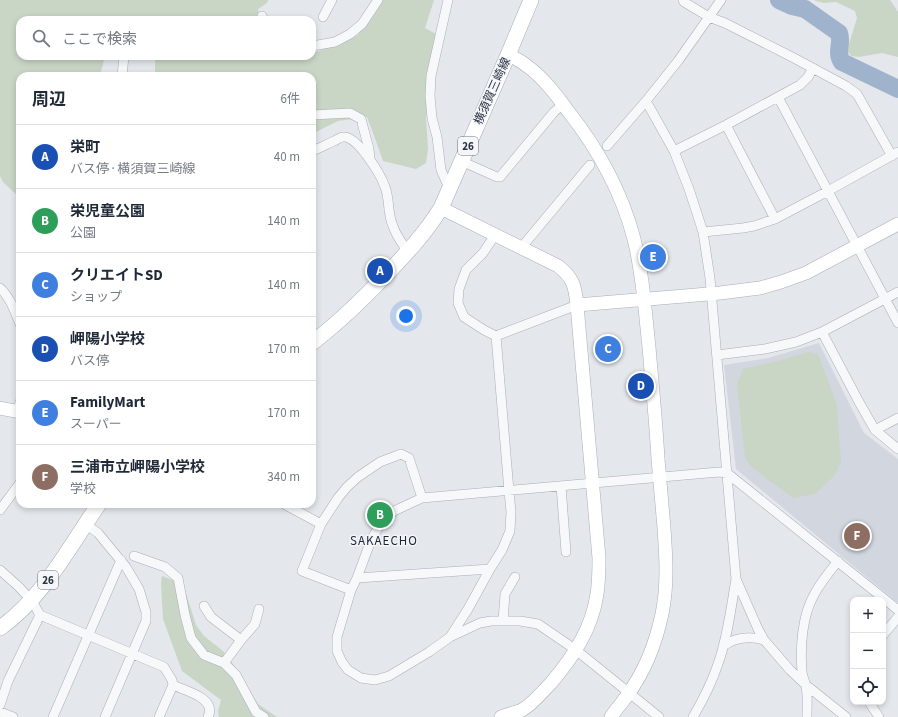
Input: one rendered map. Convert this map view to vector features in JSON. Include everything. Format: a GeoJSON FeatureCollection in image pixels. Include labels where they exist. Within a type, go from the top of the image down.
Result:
{"type":"FeatureCollection","features":[{"type":"Feature","properties":{"kind":"main road","name":"横須賀三崎線"},"geometry":{"type":"LineString","coordinates":[[316,340],[343,318],[408,252],[427,229],[441,208],[531,0]]}},
{"type":"Feature","properties":{"kind":"main road","name":"26"},"geometry":{"type":"LineString","coordinates":[[0,628],[32,601],[96,508]]}},
{"type":"Feature","properties":{"kind":"street"},"geometry":{"type":"LineString","coordinates":[[323,17],[332,0]]}},
{"type":"Feature","properties":{"kind":"street"},"geometry":{"type":"LineString","coordinates":[[316,45],[335,42],[350,34],[362,24],[378,0]]}},
{"type":"Feature","properties":{"kind":"street"},"geometry":{"type":"LineString","coordinates":[[441,0],[447,4],[431,76],[430,96],[432,118],[437,137],[441,170],[449,188]]}},
{"type":"Feature","properties":{"kind":"street"},"geometry":{"type":"LineString","coordinates":[[683,0],[709,17],[725,23],[846,86],[857,94],[895,154],[828,192],[775,219],[743,228],[703,232]]}},
{"type":"Feature","properties":{"kind":"street"},"geometry":{"type":"LineString","coordinates":[[607,146],[678,61],[721,0]]}},
{"type":"Feature","properties":{"kind":"street"},"geometry":{"type":"LineString","coordinates":[[508,55],[534,71],[563,104],[592,144],[608,172],[620,198],[634,239],[640,271],[644,299],[660,478],[666,571],[665,593],[662,615],[653,644],[642,671],[629,693],[611,717]]}},
{"type":"Feature","properties":{"kind":"street"},"geometry":{"type":"LineString","coordinates":[[122,72],[124,60]]}},
{"type":"Feature","properties":{"kind":"street"},"geometry":{"type":"LineString","coordinates":[[674,152],[800,85],[808,77],[813,68]]}},
{"type":"Feature","properties":{"kind":"street"},"geometry":{"type":"LineString","coordinates":[[778,97],[898,323]]}},
{"type":"Feature","properties":{"kind":"street"},"geometry":{"type":"LineString","coordinates":[[646,101],[674,152],[689,189],[703,232],[710,278],[736,578],[728,627],[718,664],[708,689],[693,717]]}},
{"type":"Feature","properties":{"kind":"street"},"geometry":{"type":"LineString","coordinates":[[461,161],[500,177],[554,112],[563,104]]}},
{"type":"Feature","properties":{"kind":"street"},"geometry":{"type":"LineString","coordinates":[[316,115],[350,113],[361,119],[369,148],[370,159]]}},
{"type":"Feature","properties":{"kind":"street"},"geometry":{"type":"LineString","coordinates":[[726,125],[775,219]]}},
{"type":"Feature","properties":{"kind":"street"},"geometry":{"type":"LineString","coordinates":[[316,149],[343,137],[351,138],[370,159],[386,188],[392,224],[408,252]]}},
{"type":"Feature","properties":{"kind":"street"},"geometry":{"type":"LineString","coordinates":[[521,248],[590,165]]}},
{"type":"Feature","properties":{"kind":"street"},"geometry":{"type":"LineString","coordinates":[[441,208],[558,266],[569,275],[575,288],[599,558],[597,595],[588,627],[576,650],[559,673],[536,699],[519,713],[501,717]]}},
{"type":"Feature","properties":{"kind":"street"},"geometry":{"type":"LineString","coordinates":[[495,235],[483,253],[466,270],[459,289],[458,303],[464,317],[496,336],[577,305],[747,290],[782,282],[806,273],[898,224]]}},
{"type":"Feature","properties":{"kind":"street"},"geometry":{"type":"LineString","coordinates":[[0,288],[10,302],[16,315]]}},
{"type":"Feature","properties":{"kind":"street"},"geometry":{"type":"LineString","coordinates":[[717,355],[765,349],[796,342],[822,332],[898,292]]}},
{"type":"Feature","properties":{"kind":"street"},"geometry":{"type":"LineString","coordinates":[[822,332],[875,430],[898,450]]}},
{"type":"Feature","properties":{"kind":"street"},"geometry":{"type":"LineString","coordinates":[[450,637],[502,550],[510,530],[511,512],[496,336]]}},
{"type":"Feature","properties":{"kind":"street"},"geometry":{"type":"LineString","coordinates":[[0,408],[16,408]]}},
{"type":"Feature","properties":{"kind":"street"},"geometry":{"type":"LineString","coordinates":[[875,430],[898,418]]}},
{"type":"Feature","properties":{"kind":"street"},"geometry":{"type":"LineString","coordinates":[[351,590],[302,571],[321,524],[338,498],[358,477],[380,462],[401,454],[409,458],[422,498]]}},
{"type":"Feature","properties":{"kind":"street"},"geometry":{"type":"LineString","coordinates":[[659,717],[576,650],[538,624],[520,621],[491,621],[480,623],[450,637],[429,652],[389,676],[375,680],[361,678],[348,670],[337,651],[337,638],[351,590],[371,540],[381,523],[394,511],[422,498],[719,472],[727,473],[898,610]]}},
{"type":"Feature","properties":{"kind":"street"},"geometry":{"type":"LineString","coordinates":[[561,486],[566,552]]}},
{"type":"Feature","properties":{"kind":"street"},"geometry":{"type":"LineString","coordinates":[[0,510],[16,488]]}},
{"type":"Feature","properties":{"kind":"street"},"geometry":{"type":"LineString","coordinates":[[291,508],[321,524]]}},
{"type":"Feature","properties":{"kind":"street"},"geometry":{"type":"LineString","coordinates":[[85,524],[98,533],[126,567],[139,589],[146,612],[146,622],[105,717]]}},
{"type":"Feature","properties":{"kind":"street"},"geometry":{"type":"LineString","coordinates":[[134,556],[165,567],[178,578],[185,615],[192,638],[204,655],[224,663],[236,676],[256,712],[264,717]]}},
{"type":"Feature","properties":{"kind":"street"},"geometry":{"type":"LineString","coordinates":[[53,717],[120,560]]}},
{"type":"Feature","properties":{"kind":"street"},"geometry":{"type":"LineString","coordinates":[[806,717],[806,685],[802,674],[802,638],[805,618],[814,594],[838,561]]}},
{"type":"Feature","properties":{"kind":"street"},"geometry":{"type":"LineString","coordinates":[[357,578],[490,569]]}},
{"type":"Feature","properties":{"kind":"street"},"geometry":{"type":"LineString","coordinates":[[0,570],[32,601],[40,615],[164,667],[172,680],[173,685],[159,717]]}},
{"type":"Feature","properties":{"kind":"street"},"geometry":{"type":"LineString","coordinates":[[503,621],[506,594],[515,578]]}},
{"type":"Feature","properties":{"kind":"street"},"geometry":{"type":"LineString","coordinates":[[736,578],[764,640],[790,670],[806,685],[846,717]]}},
{"type":"Feature","properties":{"kind":"street"},"geometry":{"type":"LineString","coordinates":[[204,606],[211,617],[241,640]]}},
{"type":"Feature","properties":{"kind":"street"},"geometry":{"type":"LineString","coordinates":[[224,663],[255,624],[259,609]]}},
{"type":"Feature","properties":{"kind":"street"},"geometry":{"type":"LineString","coordinates":[[0,705],[4,681],[40,615]]}},
{"type":"Feature","properties":{"kind":"street"},"geometry":{"type":"LineString","coordinates":[[885,633],[898,617]]}},
{"type":"Feature","properties":{"kind":"street"},"geometry":{"type":"LineString","coordinates":[[723,646],[729,642],[742,638],[757,638],[764,640]]}},
{"type":"Feature","properties":{"kind":"street"},"geometry":{"type":"LineString","coordinates":[[173,685],[203,698],[210,708],[208,717]]}},
{"type":"Feature","properties":{"kind":"street"},"geometry":{"type":"LineString","coordinates":[[871,705],[880,717]]}},
{"type":"Feature","properties":{"kind":"street"},"geometry":{"type":"LineString","coordinates":[[0,712],[13,717]]}},
{"type":"Feature","properties":{"kind":"shaded area"},"geometry":{"type":"Polygon","coordinates":[[[819,343],[864,433],[898,459],[898,603],[736,469],[724,365],[768,358],[819,343]]]}},
{"type":"Feature","properties":{"kind":"green space"},"geometry":{"type":"Polygon","coordinates":[[[0,0],[268,0],[267,3],[258,9],[259,16],[16,16],[16,60],[104,60],[101,72],[16,72],[16,194],[3,182],[0,176],[0,0]]]}},
{"type":"Feature","properties":{"kind":"green space"},"geometry":{"type":"Polygon","coordinates":[[[376,0],[434,0],[425,28],[436,34],[426,118],[428,149],[426,163],[416,169],[383,161],[367,117],[338,121],[316,132],[316,72],[155,72],[155,60],[316,60],[316,52],[358,35],[376,0]]]}},
{"type":"Feature","properties":{"kind":"green space"},"geometry":{"type":"Polygon","coordinates":[[[815,0],[890,0],[898,12],[898,57],[882,53],[859,57],[851,56],[847,50],[857,18],[855,11],[836,2],[824,3],[815,0]]]}},
{"type":"Feature","properties":{"kind":"green space"},"geometry":{"type":"Polygon","coordinates":[[[808,352],[818,354],[837,405],[841,463],[834,476],[815,494],[793,498],[751,467],[745,458],[737,384],[743,369],[808,352]]]}},
{"type":"Feature","properties":{"kind":"green space"},"geometry":{"type":"Polygon","coordinates":[[[162,576],[183,584],[196,625],[204,636],[223,651],[236,668],[258,704],[277,717],[219,717],[218,711],[221,700],[182,671],[163,619],[162,576]]]}},
{"type":"Feature","properties":{"kind":"waterway"},"geometry":{"type":"LineString","coordinates":[[779,0],[792,6],[805,9],[839,33],[839,55],[842,62],[898,89]]}},
{"type":"Feature","properties":{"kind":"place","name":"FamilyMart"},"geometry":{"type":"Point","coordinates":[653,257]}},
{"type":"Feature","properties":{"kind":"place","name":"栄町"},"geometry":{"type":"Point","coordinates":[380,271]}},
{"type":"Feature","properties":{"kind":"place","name":"クリエイトSD"},"geometry":{"type":"Point","coordinates":[608,349]}},
{"type":"Feature","properties":{"kind":"place","name":"岬陽小学校"},"geometry":{"type":"Point","coordinates":[641,386]}},
{"type":"Feature","properties":{"kind":"place","name":"栄児童公園"},"geometry":{"type":"Point","coordinates":[380,515]}},
{"type":"Feature","properties":{"kind":"place","name":"三浦市立岬陽小学校"},"geometry":{"type":"Point","coordinates":[857,536]}},
{"type":"Feature","properties":{"kind":"district","name":"SAKAECHO"},"geometry":{"type":"Point","coordinates":[384,540]}}]}
